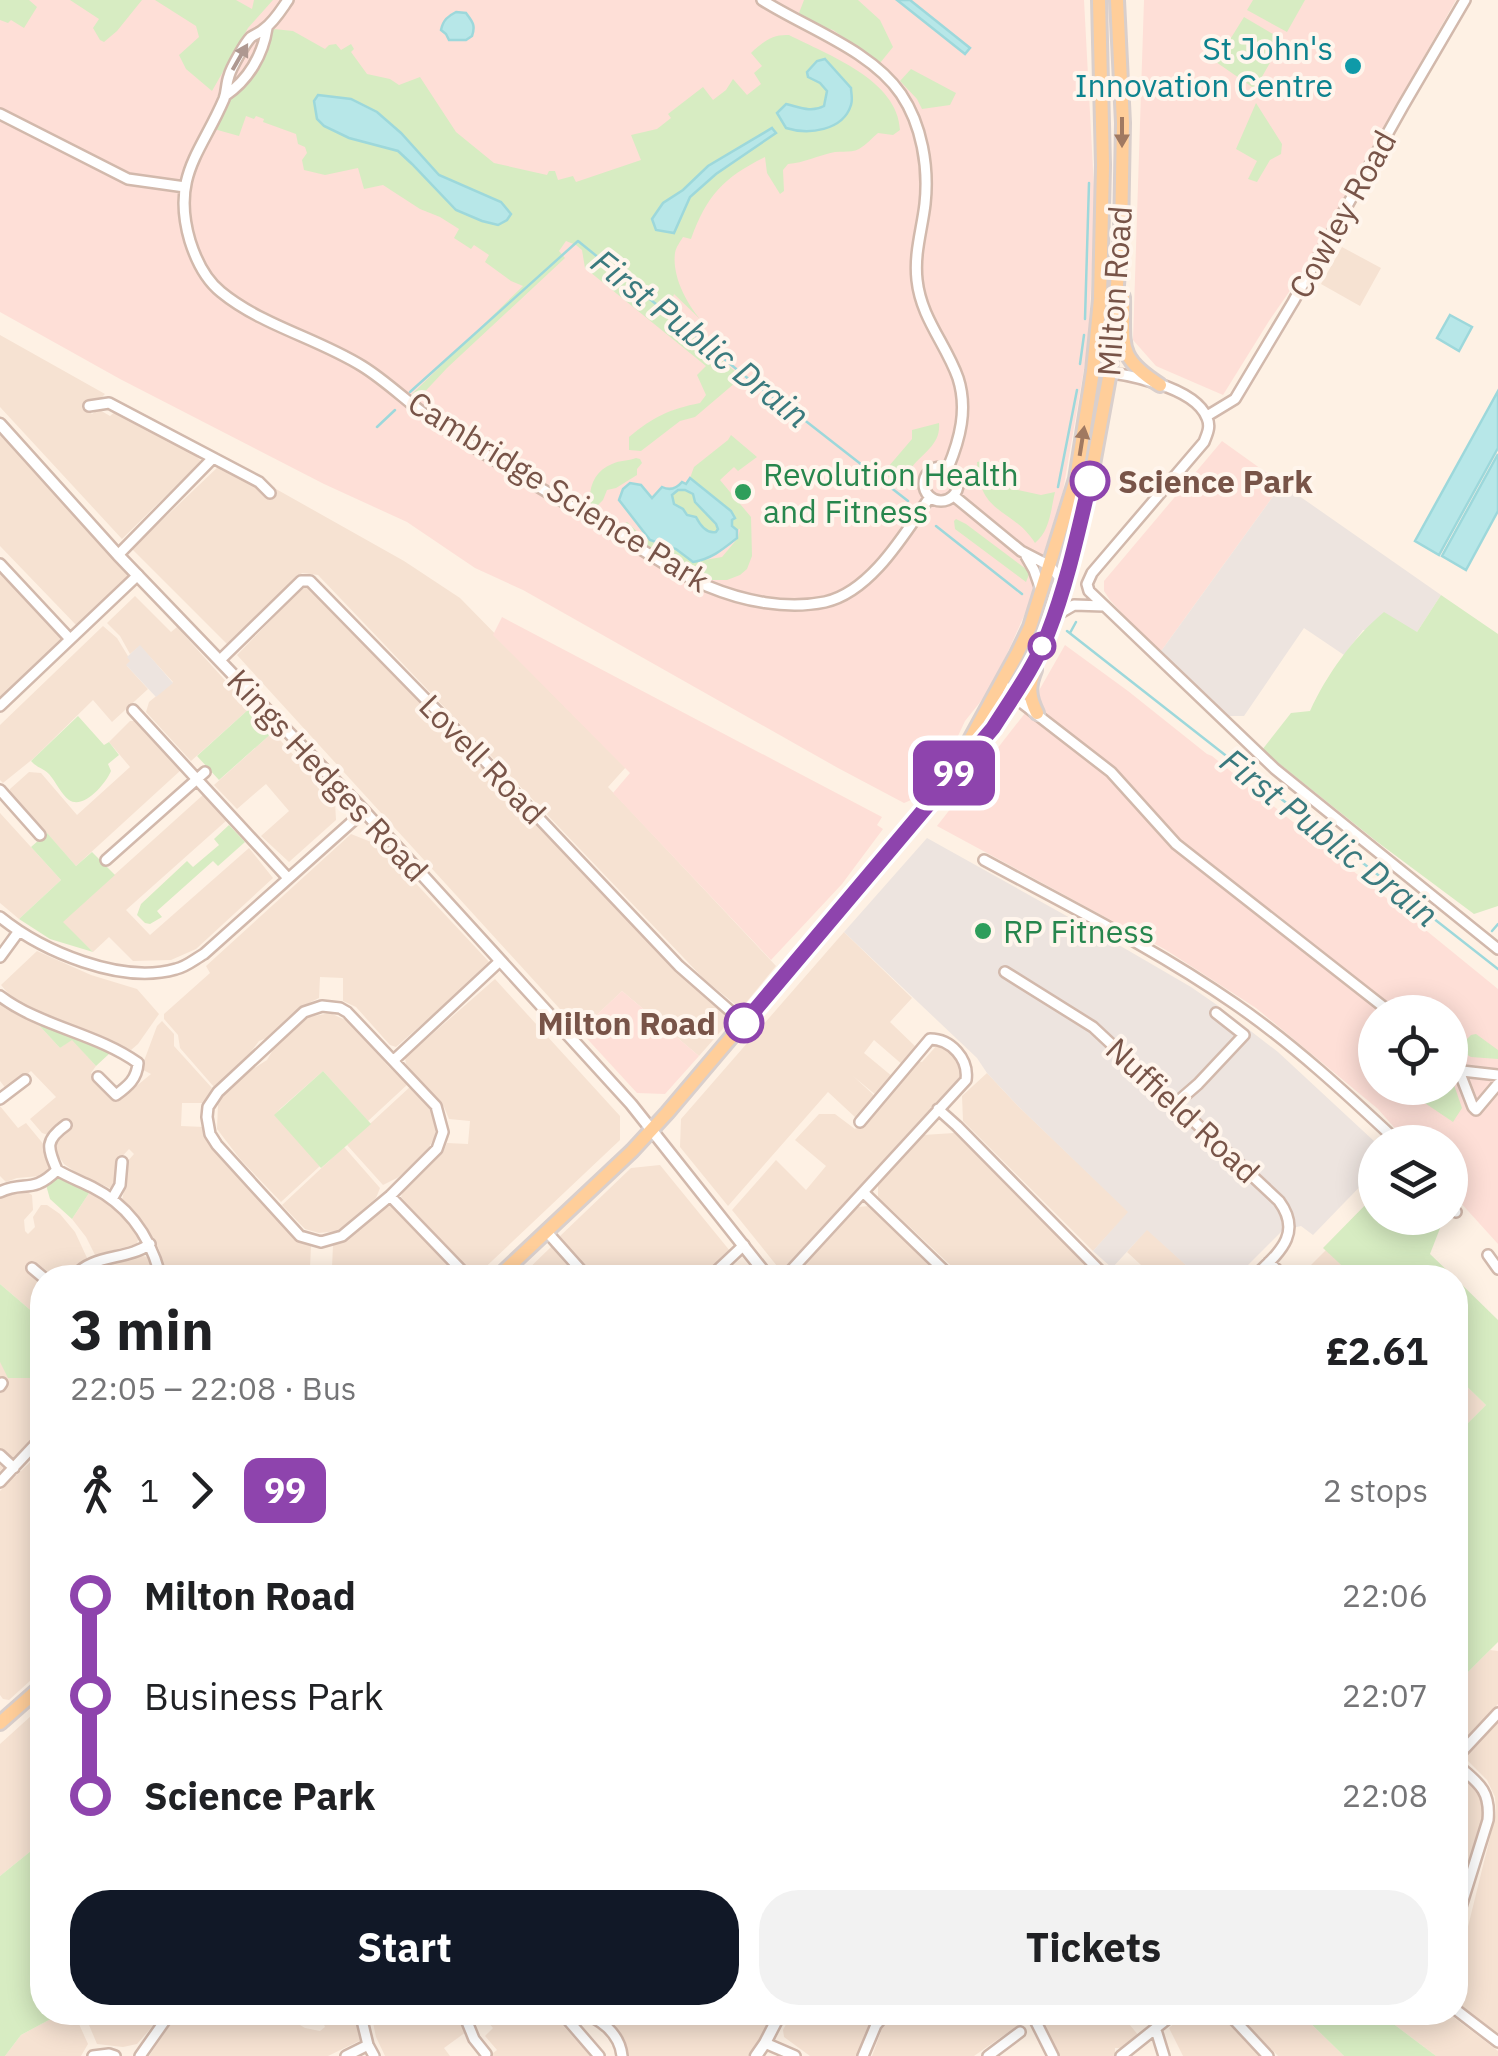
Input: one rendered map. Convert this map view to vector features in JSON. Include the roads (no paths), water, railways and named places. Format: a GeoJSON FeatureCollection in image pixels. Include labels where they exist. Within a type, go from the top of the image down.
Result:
{"type":"FeatureCollection","features":[{"type":"Feature","properties":{"kind":"main road","name":"Milton Road"},"geometry":{"type":"LineString","coordinates":[[946,782],[1018,654],[1076,479],[1100,300],[1103,165],[1099,0]]}},
{"type":"Feature","properties":{"kind":"main road","name":"Milton Road"},"geometry":{"type":"LineString","coordinates":[[511,1265],[652,1130],[894,847],[1004,711],[1025,705],[1090,481],[1110,372],[1121,235],[1123,124],[1117,0]]}},
{"type":"Feature","properties":{"kind":"main road"},"geometry":{"type":"LineString","coordinates":[[1121,235],[1124,348],[1131,363],[1160,385]]}},
{"type":"Feature","properties":{"kind":"main road"},"geometry":{"type":"LineString","coordinates":[[1050,566],[1056,565],[1066,551],[1090,481]]}},
{"type":"Feature","properties":{"kind":"main road"},"geometry":{"type":"LineString","coordinates":[[969,741],[1006,696],[1025,705],[1043,644]]}},
{"type":"Feature","properties":{"kind":"main road"},"geometry":{"type":"LineString","coordinates":[[3,1714],[30,1695]]}},
{"type":"Feature","properties":{"kind":"street","name":"Cambridge Science Park"},"geometry":{"type":"LineString","coordinates":[[226,95],[242,84],[259,56],[267,28],[288,0]]}},
{"type":"Feature","properties":{"kind":"street","name":"Cambridge Science Park"},"geometry":{"type":"LineString","coordinates":[[762,0],[869,60],[898,90],[914,119],[926,168],[916,276],[927,317],[958,378],[960,392],[962,426],[948,468]]}},
{"type":"Feature","properties":{"kind":"street","name":"Cowley Road"},"geometry":{"type":"LineString","coordinates":[[1207,416],[1235,399],[1466,0]]}},
{"type":"Feature","properties":{"kind":"street","name":"Cambridge Science Park"},"geometry":{"type":"LineString","coordinates":[[267,28],[251,37],[229,76],[226,95],[194,154],[184,187],[190,239],[198,264],[216,288],[244,310],[361,365],[431,420],[652,556],[706,586],[740,597],[775,604],[810,604],[839,597],[870,576],[930,497],[924,488],[928,472],[937,467],[948,468],[956,475],[954,496]]}},
{"type":"Feature","properties":{"kind":"street"},"geometry":{"type":"LineString","coordinates":[[0,114],[128,179],[184,187]]}},
{"type":"Feature","properties":{"kind":"street"},"geometry":{"type":"LineString","coordinates":[[1092,371],[1127,374],[1192,400],[1207,416],[1209,428],[1204,442],[1092,573],[1087,584],[1092,594],[1275,769],[1498,949]]}},
{"type":"Feature","properties":{"kind":"street"},"geometry":{"type":"LineString","coordinates":[[89,406],[109,403],[259,482],[270,493]]}},
{"type":"Feature","properties":{"kind":"street","name":"Kings Hedges Road"},"geometry":{"type":"LineString","coordinates":[[0,424],[118,554],[364,810],[631,1104],[759,1265]]}},
{"type":"Feature","properties":{"kind":"street"},"geometry":{"type":"LineString","coordinates":[[118,554],[213,458]]}},
{"type":"Feature","properties":{"kind":"street"},"geometry":{"type":"LineString","coordinates":[[930,497],[944,501],[954,496],[1024,554],[1050,566],[1062,588]]}},
{"type":"Feature","properties":{"kind":"street"},"geometry":{"type":"LineString","coordinates":[[1024,554],[1041,594]]}},
{"type":"Feature","properties":{"kind":"street"},"geometry":{"type":"LineString","coordinates":[[0,564],[70,639]]}},
{"type":"Feature","properties":{"kind":"street"},"geometry":{"type":"LineString","coordinates":[[0,706],[138,575]]}},
{"type":"Feature","properties":{"kind":"street","name":"Lovell Road"},"geometry":{"type":"LineString","coordinates":[[220,660],[301,581],[310,581],[679,966],[744,1023]]}},
{"type":"Feature","properties":{"kind":"street"},"geometry":{"type":"LineString","coordinates":[[1052,618],[1074,606],[1104,606]]}},
{"type":"Feature","properties":{"kind":"street"},"geometry":{"type":"LineString","coordinates":[[1002,683],[1110,772],[1176,844],[1368,995]]}},
{"type":"Feature","properties":{"kind":"street"},"geometry":{"type":"LineString","coordinates":[[133,710],[288,878]]}},
{"type":"Feature","properties":{"kind":"street"},"geometry":{"type":"LineString","coordinates":[[106,860],[205,772]]}},
{"type":"Feature","properties":{"kind":"street"},"geometry":{"type":"LineString","coordinates":[[0,790],[40,835]]}},
{"type":"Feature","properties":{"kind":"street"},"geometry":{"type":"LineString","coordinates":[[0,917],[65,956],[114,969],[151,973],[178,969],[204,954],[364,810]]}},
{"type":"Feature","properties":{"kind":"street"},"geometry":{"type":"LineString","coordinates":[[984,860],[1139,943],[1236,1004],[1380,1125]]}},
{"type":"Feature","properties":{"kind":"street"},"geometry":{"type":"LineString","coordinates":[[0,957],[18,931]]}},
{"type":"Feature","properties":{"kind":"street"},"geometry":{"type":"LineString","coordinates":[[394,1060],[500,961]]}},
{"type":"Feature","properties":{"kind":"street","name":"Nuffield Road"},"geometry":{"type":"LineString","coordinates":[[1005,972],[1093,1027],[1279,1201],[1288,1213],[1288,1239],[1266,1265]]}},
{"type":"Feature","properties":{"kind":"street"},"geometry":{"type":"LineString","coordinates":[[0,996],[36,1017],[97,1041],[138,1063],[133,1082],[116,1095],[98,1077]]}},
{"type":"Feature","properties":{"kind":"street"},"geometry":{"type":"LineString","coordinates":[[332,1007],[347,1012],[436,1106],[443,1132],[437,1149],[390,1196],[342,1236],[328,1241],[309,1240],[300,1236],[210,1134],[208,1106],[218,1092],[312,1008],[332,1007]]}},
{"type":"Feature","properties":{"kind":"street"},"geometry":{"type":"LineString","coordinates":[[1176,1104],[1244,1034],[1216,1013]]}},
{"type":"Feature","properties":{"kind":"street"},"geometry":{"type":"LineString","coordinates":[[796,1265],[967,1076],[965,1060],[936,1038],[926,1042],[860,1122]]}},
{"type":"Feature","properties":{"kind":"street"},"geometry":{"type":"LineString","coordinates":[[1468,1072],[1498,1075]]}},
{"type":"Feature","properties":{"kind":"street"},"geometry":{"type":"LineString","coordinates":[[0,1100],[24,1080]]}},
{"type":"Feature","properties":{"kind":"street"},"geometry":{"type":"LineString","coordinates":[[1468,1094],[1476,1110],[1498,1084]]}},
{"type":"Feature","properties":{"kind":"street"},"geometry":{"type":"LineString","coordinates":[[938,1110],[1094,1265]]}},
{"type":"Feature","properties":{"kind":"street"},"geometry":{"type":"LineString","coordinates":[[66,1124],[48,1146],[57,1170],[112,1199],[137,1223],[157,1265]]}},
{"type":"Feature","properties":{"kind":"street"},"geometry":{"type":"LineString","coordinates":[[112,1199],[120,1185],[122,1162]]}},
{"type":"Feature","properties":{"kind":"street"},"geometry":{"type":"LineString","coordinates":[[0,1192],[45,1182],[57,1170]]}},
{"type":"Feature","properties":{"kind":"street"},"geometry":{"type":"LineString","coordinates":[[863,1192],[939,1265]]}},
{"type":"Feature","properties":{"kind":"street"},"geometry":{"type":"LineString","coordinates":[[390,1196],[456,1265]]}},
{"type":"Feature","properties":{"kind":"street"},"geometry":{"type":"LineString","coordinates":[[546,1231],[576,1265]]}},
{"type":"Feature","properties":{"kind":"street"},"geometry":{"type":"LineString","coordinates":[[87,1265],[139,1251],[150,1244]]}},
{"type":"Feature","properties":{"kind":"street"},"geometry":{"type":"LineString","coordinates":[[723,1265],[744,1245]]}},
{"type":"Feature","properties":{"kind":"street"},"geometry":{"type":"LineString","coordinates":[[1488,1256],[1498,1269]]}},
{"type":"Feature","properties":{"kind":"street"},"geometry":{"type":"LineString","coordinates":[[1269,1262],[1272,1265]]}},
{"type":"Feature","properties":{"kind":"street"},"geometry":{"type":"LineString","coordinates":[[0,1482],[30,1450]]}},
{"type":"Feature","properties":{"kind":"street"},"geometry":{"type":"LineString","coordinates":[[0,1456],[14,1468]]}},
{"type":"Feature","properties":{"kind":"street"},"geometry":{"type":"LineString","coordinates":[[1468,1746],[1498,1712]]}},
{"type":"Feature","properties":{"kind":"street"},"geometry":{"type":"LineString","coordinates":[[1468,1774],[1482,1787],[1489,1808],[1468,1884]]}},
{"type":"Feature","properties":{"kind":"street"},"geometry":{"type":"LineString","coordinates":[[1468,2019],[1498,2042]]}},
{"type":"Feature","properties":{"kind":"street"},"geometry":{"type":"LineString","coordinates":[[140,2056],[162,2025]]}},
{"type":"Feature","properties":{"kind":"street"},"geometry":{"type":"LineString","coordinates":[[363,2025],[374,2056]]}},
{"type":"Feature","properties":{"kind":"street"},"geometry":{"type":"LineString","coordinates":[[468,2025],[486,2054]]}},
{"type":"Feature","properties":{"kind":"street"},"geometry":{"type":"LineString","coordinates":[[572,2025],[599,2056]]}},
{"type":"Feature","properties":{"kind":"street"},"geometry":{"type":"LineString","coordinates":[[602,2025],[620,2044],[622,2056]]}},
{"type":"Feature","properties":{"kind":"street"},"geometry":{"type":"LineString","coordinates":[[756,2056],[774,2025]]}},
{"type":"Feature","properties":{"kind":"street"},"geometry":{"type":"LineString","coordinates":[[863,2056],[876,2025]]}},
{"type":"Feature","properties":{"kind":"street"},"geometry":{"type":"LineString","coordinates":[[988,2056],[1027,2025]]}},
{"type":"Feature","properties":{"kind":"street"},"geometry":{"type":"LineString","coordinates":[[1031,2025],[1054,2056]]}},
{"type":"Feature","properties":{"kind":"street"},"geometry":{"type":"LineString","coordinates":[[1121,2056],[1162,2025]]}},
{"type":"Feature","properties":{"kind":"street"},"geometry":{"type":"LineString","coordinates":[[1239,2025],[1268,2056]]}},
{"type":"Feature","properties":{"kind":"street"},"geometry":{"type":"LineString","coordinates":[[1156,2030],[1164,2056]]}},
{"type":"Feature","properties":{"kind":"street"},"geometry":{"type":"LineString","coordinates":[[765,2043],[795,2056]]}},
{"type":"Feature","properties":{"kind":"street"},"geometry":{"type":"LineString","coordinates":[[346,2056],[368,2045]]}},
{"type":"Feature","properties":{"kind":"street"},"geometry":{"type":"LineString","coordinates":[[93,2056],[115,2056]]}},
{"type":"Feature","properties":{"kind":"water"},"geometry":{"type":"Polygon","coordinates":[[[897,0],[910,0],[970,48],[965,54],[897,0]]]}},
{"type":"Feature","properties":{"kind":"water"},"geometry":{"type":"Polygon","coordinates":[[[456,12],[466,13],[473,23],[472,36],[466,40],[449,40],[441,30],[446,19],[456,12]]]}},
{"type":"Feature","properties":{"kind":"water"},"geometry":{"type":"Polygon","coordinates":[[[825,59],[851,88],[852,103],[847,114],[824,129],[786,128],[777,113],[786,104],[810,109],[824,106],[827,91],[807,72],[817,61],[825,59]]]}},
{"type":"Feature","properties":{"kind":"water"},"geometry":{"type":"Polygon","coordinates":[[[318,95],[351,99],[377,112],[439,175],[501,202],[511,214],[498,225],[456,210],[398,151],[349,138],[324,126],[317,119],[314,101],[318,95]]]}},
{"type":"Feature","properties":{"kind":"water"},"geometry":{"type":"Polygon","coordinates":[[[772,128],[776,133],[690,197],[674,233],[656,230],[652,219],[663,203],[708,166],[772,128]]]}},
{"type":"Feature","properties":{"kind":"water"},"geometry":{"type":"Polygon","coordinates":[[[1450,315],[1472,327],[1459,351],[1437,338],[1450,315]]]}},
{"type":"Feature","properties":{"kind":"water"},"geometry":{"type":"Polygon","coordinates":[[[1498,391],[1498,448],[1439,555],[1415,541],[1498,391]]]}},
{"type":"Feature","properties":{"kind":"water"},"geometry":{"type":"Polygon","coordinates":[[[1498,454],[1498,511],[1466,570],[1442,556],[1498,454]]]}},
{"type":"Feature","properties":{"kind":"water"},"geometry":{"type":"Polygon","coordinates":[[[690,478],[731,511],[735,518],[732,526],[737,530],[737,538],[726,546],[693,562],[676,549],[650,540],[619,500],[630,483],[641,485],[652,498],[662,487],[686,484],[690,478]],[[685,490],[672,495],[674,504],[696,517],[706,530],[716,532],[716,524],[695,502],[693,494],[685,490]]]}},
{"type":"Feature","properties":{"kind":"waterway"},"geometry":{"type":"LineString","coordinates":[[1085,319],[1089,183]]}},
{"type":"Feature","properties":{"kind":"waterway","name":"First Public Drain"},"geometry":{"type":"LineString","coordinates":[[410,392],[578,241],[908,501]]}},
{"type":"Feature","properties":{"kind":"waterway"},"geometry":{"type":"LineString","coordinates":[[1080,364],[1084,335]]}},
{"type":"Feature","properties":{"kind":"waterway"},"geometry":{"type":"LineString","coordinates":[[1058,487],[1077,390]]}},
{"type":"Feature","properties":{"kind":"waterway"},"geometry":{"type":"LineString","coordinates":[[377,427],[395,410]]}},
{"type":"Feature","properties":{"kind":"waterway"},"geometry":{"type":"LineString","coordinates":[[936,526],[1022,594]]}},
{"type":"Feature","properties":{"kind":"waterway"},"geometry":{"type":"LineString","coordinates":[[1070,633],[1076,622]]}},
{"type":"Feature","properties":{"kind":"waterway","name":"First Public Drain"},"geometry":{"type":"LineString","coordinates":[[1067,631],[1498,969]]}},
{"type":"Feature","properties":{"kind":"waterway","name":"First Public Drain"},"geometry":{"type":"LineString","coordinates":[[1492,931],[1498,924]]}},
{"type":"Feature","properties":{"kind":"place","name":"St John's Innovation Centre"},"geometry":{"type":"Point","coordinates":[1353,66]}},
{"type":"Feature","properties":{"kind":"place","name":"Science Park"},"geometry":{"type":"Point","coordinates":[1090,481]}},
{"type":"Feature","properties":{"kind":"place","name":"Revolution Health and Fitness"},"geometry":{"type":"Point","coordinates":[743,492]}},
{"type":"Feature","properties":{"kind":"place","name":"RP Fitness"},"geometry":{"type":"Point","coordinates":[983,931]}},
{"type":"Feature","properties":{"kind":"place","name":"Milton Road"},"geometry":{"type":"Point","coordinates":[744,1023]}}]}
